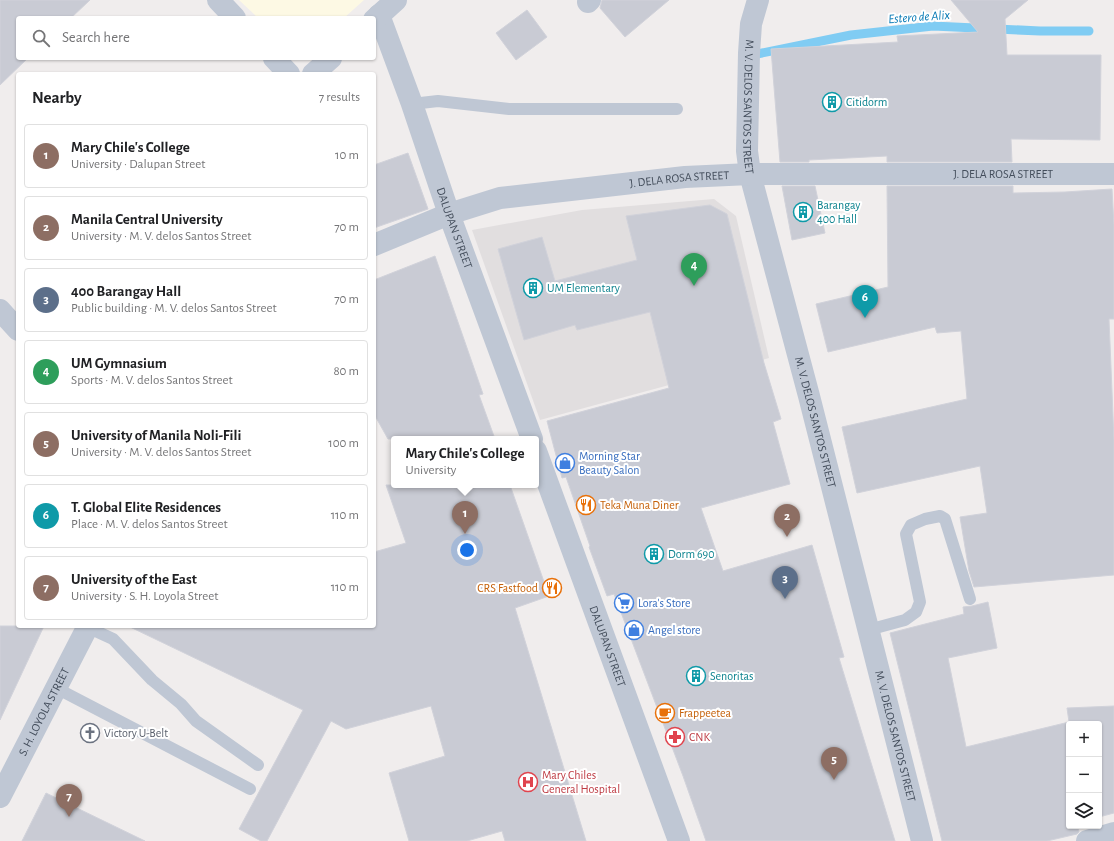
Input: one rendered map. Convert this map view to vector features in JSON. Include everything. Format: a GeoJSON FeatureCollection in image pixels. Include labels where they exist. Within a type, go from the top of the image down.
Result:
{"type":"FeatureCollection","features":[{"type":"Feature","properties":{"kind":"street"},"geometry":{"type":"LineString","coordinates":[[218,0],[233,16]]}},
{"type":"Feature","properties":{"kind":"street"},"geometry":{"type":"LineString","coordinates":[[377,18],[396,0]]}},
{"type":"Feature","properties":{"kind":"street","name":"M. V. DELOS SANTOS STREET"},"geometry":{"type":"LineString","coordinates":[[758,0],[751,24],[749,52],[747,151],[750,174],[809,396],[922,841]]}},
{"type":"Feature","properties":{"kind":"street","name":"DALUPAN STREET"},"geometry":{"type":"LineString","coordinates":[[377,18],[412,104],[449,214],[531,436]]}},
{"type":"Feature","properties":{"kind":"street"},"geometry":{"type":"LineString","coordinates":[[276,60],[287,72]]}},
{"type":"Feature","properties":{"kind":"street"},"geometry":{"type":"LineString","coordinates":[[315,72],[329,60]]}},
{"type":"Feature","properties":{"kind":"street","name":"J. DELA ROSA STREET"},"geometry":{"type":"LineString","coordinates":[[376,244],[449,214],[500,198],[684,177],[750,174],[1114,174]]}},
{"type":"Feature","properties":{"kind":"street"},"geometry":{"type":"LineString","coordinates":[[0,310],[16,328]]}},
{"type":"Feature","properties":{"kind":"street","name":"DALUPAN STREET"},"geometry":{"type":"LineString","coordinates":[[539,459],[679,841]]}},
{"type":"Feature","properties":{"kind":"street","name":"S. H. LOYOLA STREET"},"geometry":{"type":"LineString","coordinates":[[0,797],[87,628]]}},
{"type":"Feature","properties":{"kind":"street"},"geometry":{"type":"LineString","coordinates":[[1087,841],[1114,833]]}},
{"type":"Feature","properties":{"kind":"lane"},"geometry":{"type":"LineString","coordinates":[[412,104],[438,101],[510,109],[677,109]]}},
{"type":"Feature","properties":{"kind":"lane"},"geometry":{"type":"LineString","coordinates":[[868,630],[905,620],[916,612],[920,602],[906,534],[911,525],[925,519],[940,516],[945,519],[970,599]]}},
{"type":"Feature","properties":{"kind":"lane"},"geometry":{"type":"LineString","coordinates":[[92,628],[113,639],[152,680],[181,704],[196,720],[258,766]]}},
{"type":"Feature","properties":{"kind":"lane"},"geometry":{"type":"LineString","coordinates":[[56,688],[250,789]]}},
{"type":"Feature","properties":{"kind":"shaded area"},"geometry":{"type":"Polygon","coordinates":[[[239,0],[364,0],[346,16],[256,16],[239,0]]]}},
{"type":"Feature","properties":{"kind":"shaded area"},"geometry":{"type":"Polygon","coordinates":[[[714,199],[736,216],[769,358],[540,420],[472,230],[582,210],[714,199]]]}},
{"type":"Feature","properties":{"kind":"building"},"geometry":{"type":"Polygon","coordinates":[[[0,0],[90,0],[73,16],[16,16],[16,60],[26,60],[0,85],[0,0]]]}},
{"type":"Feature","properties":{"kind":"building"},"geometry":{"type":"Polygon","coordinates":[[[602,0],[669,0],[625,37],[600,8],[602,0]]]}},
{"type":"Feature","properties":{"kind":"building"},"geometry":{"type":"Polygon","coordinates":[[[951,0],[1028,0],[1005,19],[1007,55],[1101,55],[1100,140],[1011,139],[1012,162],[887,162],[887,156],[809,160],[809,162],[780,162],[771,49],[898,42],[897,36],[978,32],[951,0]]]}},
{"type":"Feature","properties":{"kind":"building"},"geometry":{"type":"Polygon","coordinates":[[[527,10],[547,37],[516,60],[496,33],[527,10]]]}},
{"type":"Feature","properties":{"kind":"building"},"geometry":{"type":"Polygon","coordinates":[[[408,153],[428,209],[376,227],[376,164],[408,153]]]}},
{"type":"Feature","properties":{"kind":"building","name":"Barangay 400 Hall"},"geometry":{"type":"Polygon","coordinates":[[[782,186],[815,186],[825,233],[792,240],[782,186]]]}},
{"type":"Feature","properties":{"kind":"building"},"geometry":{"type":"Polygon","coordinates":[[[887,186],[1013,186],[1013,193],[1112,189],[1114,225],[1114,319],[1109,319],[1114,440],[1114,575],[974,587],[969,571],[960,517],[987,513],[980,466],[857,493],[842,427],[967,399],[961,331],[937,333],[935,327],[828,352],[816,304],[888,287],[887,186]]]}},
{"type":"Feature","properties":{"kind":"building"},"geometry":{"type":"Polygon","coordinates":[[[710,205],[727,214],[764,363],[781,419],[773,422],[790,484],[701,508],[723,571],[812,545],[844,657],[839,658],[895,841],[706,841],[614,594],[607,596],[566,477],[562,478],[547,421],[669,388],[650,312],[577,330],[575,325],[524,340],[498,249],[542,237],[555,281],[637,260],[626,216],[710,205]]]}},
{"type":"Feature","properties":{"kind":"building"},"geometry":{"type":"Polygon","coordinates":[[[435,256],[483,394],[479,395],[494,436],[391,436],[391,439],[388,439],[376,418],[376,279],[435,256]]]}},
{"type":"Feature","properties":{"kind":"building"},"geometry":{"type":"Polygon","coordinates":[[[386,485],[391,485],[391,488],[511,488],[549,596],[515,608],[586,841],[505,841],[502,831],[467,841],[409,841],[389,773],[445,756],[431,706],[346,729],[331,721],[267,841],[261,841],[239,829],[303,710],[132,628],[376,628],[376,551],[406,543],[386,485]]]}},
{"type":"Feature","properties":{"kind":"building"},"geometry":{"type":"Polygon","coordinates":[[[988,602],[997,648],[948,658],[966,747],[1066,723],[1066,829],[1078,829],[1079,832],[1077,834],[1047,841],[942,841],[890,633],[964,614],[963,607],[988,602]]]}},
{"type":"Feature","properties":{"kind":"building"},"geometry":{"type":"Polygon","coordinates":[[[0,626],[16,626],[16,628],[43,628],[0,720],[0,626]]]}},
{"type":"Feature","properties":{"kind":"building"},"geometry":{"type":"Polygon","coordinates":[[[1114,706],[1114,813],[1102,816],[1102,721],[1069,721],[1067,708],[1114,706]]]}},
{"type":"Feature","properties":{"kind":"building"},"geometry":{"type":"Polygon","coordinates":[[[46,793],[145,841],[22,841],[46,793]]]}},
{"type":"Feature","properties":{"kind":"waterway","name":"Estero de Alix"},"geometry":{"type":"LineString","coordinates":[[752,55],[851,35],[933,26],[1040,31],[1089,31]]}},
{"type":"Feature","properties":{"kind":"place","name":"Citidorm"},"geometry":{"type":"Point","coordinates":[832,102]}},
{"type":"Feature","properties":{"kind":"place","name":"Barangay 400 Hall"},"geometry":{"type":"Point","coordinates":[803,212]}},
{"type":"Feature","properties":{"kind":"place","name":"UM Gymnasium"},"geometry":{"type":"Point","coordinates":[694,286]}},
{"type":"Feature","properties":{"kind":"place","name":"UM Elementary"},"geometry":{"type":"Point","coordinates":[533,288]}},
{"type":"Feature","properties":{"kind":"place","name":"T. Global Elite Residences"},"geometry":{"type":"Point","coordinates":[865,318]}},
{"type":"Feature","properties":{"kind":"place","name":"Morning Star Beauty Salon"},"geometry":{"type":"Point","coordinates":[565,463]}},
{"type":"Feature","properties":{"kind":"place","name":"Teka Muna Diner"},"geometry":{"type":"Point","coordinates":[586,505]}},
{"type":"Feature","properties":{"kind":"place","name":"Mary Chile's College"},"geometry":{"type":"Point","coordinates":[465,534]}},
{"type":"Feature","properties":{"kind":"place","name":"Manila Central University"},"geometry":{"type":"Point","coordinates":[787,537]}},
{"type":"Feature","properties":{"kind":"place","name":"Dorm 690"},"geometry":{"type":"Point","coordinates":[654,554]}},
{"type":"Feature","properties":{"kind":"place","name":"CRS Fastfood"},"geometry":{"type":"Point","coordinates":[552,588]}},
{"type":"Feature","properties":{"kind":"place","name":"400 Barangay Hall"},"geometry":{"type":"Point","coordinates":[785,599]}},
{"type":"Feature","properties":{"kind":"place","name":"Lora's Store"},"geometry":{"type":"Point","coordinates":[624,603]}},
{"type":"Feature","properties":{"kind":"place","name":"Angel store"},"geometry":{"type":"Point","coordinates":[634,630]}},
{"type":"Feature","properties":{"kind":"place","name":"Senoritas"},"geometry":{"type":"Point","coordinates":[696,676]}},
{"type":"Feature","properties":{"kind":"place","name":"Frappeetea"},"geometry":{"type":"Point","coordinates":[665,713]}},
{"type":"Feature","properties":{"kind":"place","name":"Victory U-Belt"},"geometry":{"type":"Point","coordinates":[90,733]}},
{"type":"Feature","properties":{"kind":"place","name":"CNK"},"geometry":{"type":"Point","coordinates":[675,737]}},
{"type":"Feature","properties":{"kind":"place","name":"University of Manila Noli-Fili"},"geometry":{"type":"Point","coordinates":[834,780]}},
{"type":"Feature","properties":{"kind":"place","name":"Mary Chiles General Hospital"},"geometry":{"type":"Point","coordinates":[528,782]}},
{"type":"Feature","properties":{"kind":"place","name":"University of the East"},"geometry":{"type":"Point","coordinates":[69,817]}}]}
